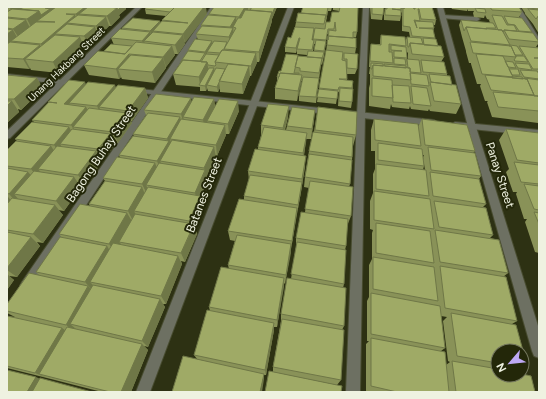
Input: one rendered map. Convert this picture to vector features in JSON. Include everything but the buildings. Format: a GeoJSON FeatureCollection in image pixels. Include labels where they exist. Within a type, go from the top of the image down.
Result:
{"type":"FeatureCollection","features":[{"type":"Feature","properties":{"kind":"street","name":"Unang Hakbang Street"},"geometry":{"type":"LineString","coordinates":[[7,136],[139,7]]}},
{"type":"Feature","properties":{"kind":"street","name":"Bagong Buhay Street"},"geometry":{"type":"LineString","coordinates":[[20,294],[158,93],[214,7]]}},
{"type":"Feature","properties":{"kind":"street","name":"Batanes Street"},"geometry":{"type":"LineString","coordinates":[[143,392],[290,7]]}},
{"type":"Feature","properties":{"kind":"street"},"geometry":{"type":"LineString","coordinates":[[353,392],[361,114],[366,7]]}},
{"type":"Feature","properties":{"kind":"street","name":"Panay Street"},"geometry":{"type":"LineString","coordinates":[[440,7],[472,127],[539,351]]}},
{"type":"Feature","properties":{"kind":"street"},"geometry":{"type":"LineString","coordinates":[[519,10],[539,43]]}},
{"type":"Feature","properties":{"kind":"street"},"geometry":{"type":"LineString","coordinates":[[442,17],[477,19]]}},
{"type":"Feature","properties":{"kind":"street"},"geometry":{"type":"LineString","coordinates":[[7,76],[91,85]]}},
{"type":"Feature","properties":{"kind":"street"},"geometry":{"type":"LineString","coordinates":[[128,89],[253,104],[361,114],[539,134]]}}]}
